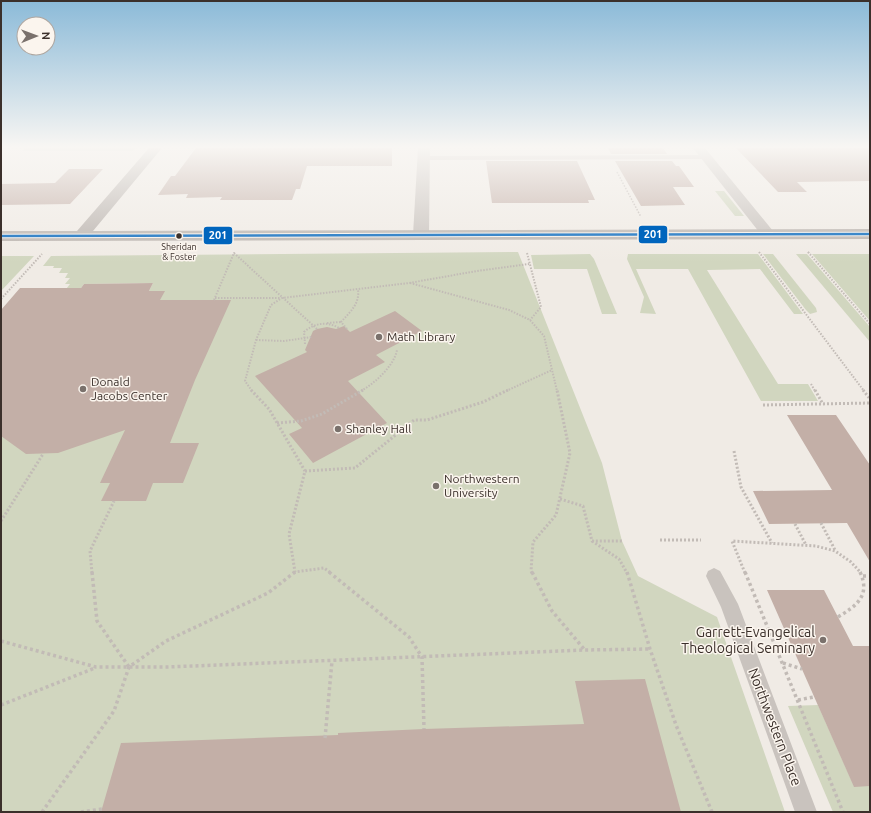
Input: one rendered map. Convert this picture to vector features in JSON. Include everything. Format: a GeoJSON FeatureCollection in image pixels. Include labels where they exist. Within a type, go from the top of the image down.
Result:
{"type":"FeatureCollection","features":[{"type":"Feature","properties":{"kind":"main road"},"geometry":{"type":"LineString","coordinates":[[81,236],[124,186]]}},
{"type":"Feature","properties":{"kind":"main road"},"geometry":{"type":"LineString","coordinates":[[1,236],[870,234]]}},
{"type":"Feature","properties":{"kind":"street"},"geometry":{"type":"LineString","coordinates":[[421,235],[423,186]]}},
{"type":"Feature","properties":{"kind":"street"},"geometry":{"type":"LineString","coordinates":[[729,186],[768,234]]}},
{"type":"Feature","properties":{"kind":"lane","name":"Northwestern Place"},"geometry":{"type":"LineString","coordinates":[[714,576],[728,604],[806,812]]}},
{"type":"Feature","properties":{"kind":"path"},"geometry":{"type":"LineString","coordinates":[[625,186],[642,217]]}},
{"type":"Feature","properties":{"kind":"path"},"geometry":{"type":"LineString","coordinates":[[1,299],[45,250]]}},
{"type":"Feature","properties":{"kind":"path"},"geometry":{"type":"LineString","coordinates":[[527,252],[541,307],[530,320]]}},
{"type":"Feature","properties":{"kind":"path"},"geometry":{"type":"LineString","coordinates":[[759,252],[870,399]]}},
{"type":"Feature","properties":{"kind":"path"},"geometry":{"type":"LineString","coordinates":[[807,252],[870,324]]}},
{"type":"Feature","properties":{"kind":"path"},"geometry":{"type":"LineString","coordinates":[[317,329],[282,298],[234,253],[214,299],[282,298],[409,283],[477,271],[529,264]]}},
{"type":"Feature","properties":{"kind":"path"},"geometry":{"type":"LineString","coordinates":[[409,283],[509,310],[530,320],[544,336],[570,453],[556,515],[533,542],[530,571],[552,611],[585,650]]}},
{"type":"Feature","properties":{"kind":"path"},"geometry":{"type":"LineString","coordinates":[[305,344],[304,332],[313,326],[324,323],[341,322],[358,302],[360,296],[358,289]]}},
{"type":"Feature","properties":{"kind":"path"},"geometry":{"type":"LineString","coordinates":[[282,298],[271,305],[256,340],[246,374],[246,381],[248,387],[269,409],[305,471],[289,534],[295,572]]}},
{"type":"Feature","properties":{"kind":"path"},"geometry":{"type":"LineString","coordinates":[[341,322],[347,329]]}},
{"type":"Feature","properties":{"kind":"path"},"geometry":{"type":"LineString","coordinates":[[324,323],[339,328]]}},
{"type":"Feature","properties":{"kind":"path"},"geometry":{"type":"LineString","coordinates":[[256,340],[277,342],[312,337]]}},
{"type":"Feature","properties":{"kind":"path"},"geometry":{"type":"LineString","coordinates":[[277,423],[301,421],[322,414],[365,389],[386,370],[396,356],[397,350]]}},
{"type":"Feature","properties":{"kind":"path"},"geometry":{"type":"LineString","coordinates":[[305,471],[355,468],[414,420],[427,420],[483,402],[552,370]]}},
{"type":"Feature","properties":{"kind":"path"},"geometry":{"type":"LineString","coordinates":[[811,384],[823,404]]}},
{"type":"Feature","properties":{"kind":"path"},"geometry":{"type":"LineString","coordinates":[[764,405],[870,403]]}},
{"type":"Feature","properties":{"kind":"path"},"geometry":{"type":"LineString","coordinates":[[734,451],[741,487],[772,543]]}},
{"type":"Feature","properties":{"kind":"path"},"geometry":{"type":"LineString","coordinates":[[1,521],[43,454]]}},
{"type":"Feature","properties":{"kind":"path"},"geometry":{"type":"LineString","coordinates":[[560,499],[583,506],[592,541],[619,559],[629,576],[650,649],[676,725],[712,812]]}},
{"type":"Feature","properties":{"kind":"path"},"geometry":{"type":"LineString","coordinates":[[114,501],[90,551],[92,575],[98,621],[129,667]]}},
{"type":"Feature","properties":{"kind":"path"},"geometry":{"type":"LineString","coordinates":[[821,523],[835,551]]}},
{"type":"Feature","properties":{"kind":"path"},"geometry":{"type":"LineString","coordinates":[[795,524],[806,545]]}},
{"type":"Feature","properties":{"kind":"path"},"geometry":{"type":"LineString","coordinates":[[660,540],[701,540]]}},
{"type":"Feature","properties":{"kind":"path"},"geometry":{"type":"LineString","coordinates":[[592,541],[622,541]]}},
{"type":"Feature","properties":{"kind":"path"},"geometry":{"type":"LineString","coordinates":[[838,617],[864,601],[868,590],[863,576],[851,562],[835,551],[816,546],[732,541],[843,812]]}},
{"type":"Feature","properties":{"kind":"path"},"geometry":{"type":"LineString","coordinates":[[42,812],[114,711],[129,667],[166,641],[268,593],[295,572],[324,568],[409,637],[422,657],[424,729]]}},
{"type":"Feature","properties":{"kind":"path"},"geometry":{"type":"LineString","coordinates":[[863,576],[870,576]]}},
{"type":"Feature","properties":{"kind":"path"},"geometry":{"type":"LineString","coordinates":[[1,640],[17,646],[96,667],[332,661],[585,650],[650,649]]}},
{"type":"Feature","properties":{"kind":"path"},"geometry":{"type":"LineString","coordinates":[[325,738],[332,661]]}},
{"type":"Feature","properties":{"kind":"path"},"geometry":{"type":"LineString","coordinates":[[783,663],[802,669]]}},
{"type":"Feature","properties":{"kind":"path"},"geometry":{"type":"LineString","coordinates":[[1,705],[96,667]]}},
{"type":"Feature","properties":{"kind":"path"},"geometry":{"type":"LineString","coordinates":[[798,700],[814,697]]}},
{"type":"Feature","properties":{"kind":"path"},"geometry":{"type":"LineString","coordinates":[[81,812],[102,809]]}},
{"type":"Feature","properties":{"kind":"green space"},"geometry":{"type":"Polygon","coordinates":[[[715,191],[724,191],[744,216],[735,216],[715,191]]]}},
{"type":"Feature","properties":{"kind":"green space","name":"Northwestern University"},"geometry":{"type":"Polygon","coordinates":[[[518,252],[602,463],[622,541],[638,576],[717,617],[785,812],[1,812],[1,393],[157,304],[149,291],[153,283],[84,284],[77,293],[63,293],[70,284],[65,284],[70,278],[65,278],[68,273],[59,273],[62,268],[43,266],[51,256],[518,252]]]}},
{"type":"Feature","properties":{"kind":"green space"},"geometry":{"type":"Polygon","coordinates":[[[590,254],[594,259],[617,314],[602,314],[587,269],[534,269],[531,255],[590,254]]]}},
{"type":"Feature","properties":{"kind":"green space"},"geometry":{"type":"Polygon","coordinates":[[[628,254],[758,254],[803,314],[794,314],[760,269],[707,270],[778,384],[808,384],[818,401],[761,401],[688,269],[636,269],[656,314],[640,313],[644,297],[627,259],[628,254]]]}},
{"type":"Feature","properties":{"kind":"green space"},"geometry":{"type":"Polygon","coordinates":[[[763,254],[773,254],[816,308],[817,312],[810,314],[806,310],[763,254]]]}},
{"type":"Feature","properties":{"kind":"green space"},"geometry":{"type":"Polygon","coordinates":[[[796,254],[807,254],[870,327],[870,342],[796,254]]]}},
{"type":"Feature","properties":{"kind":"green space"},"geometry":{"type":"Polygon","coordinates":[[[812,254],[870,254],[870,321],[812,254]]]}},
{"type":"Feature","properties":{"kind":"green space"},"geometry":{"type":"Polygon","coordinates":[[[1,256],[34,256],[1,291],[1,256]]]}},
{"type":"Feature","properties":{"kind":"green space"},"geometry":{"type":"Polygon","coordinates":[[[818,705],[854,786],[870,786],[870,812],[833,812],[788,706],[818,705]]]}},
{"type":"Feature","properties":{"kind":"building"},"geometry":{"type":"Polygon","coordinates":[[[1,186],[87,186],[70,204],[1,205],[1,186]]]}},
{"type":"Feature","properties":{"kind":"building"},"geometry":{"type":"Polygon","coordinates":[[[164,186],[301,186],[300,189],[296,189],[292,200],[220,200],[222,197],[186,198],[188,194],[158,195],[164,186]]]}},
{"type":"Feature","properties":{"kind":"building"},"geometry":{"type":"Polygon","coordinates":[[[490,186],[589,186],[595,200],[588,200],[589,203],[492,203],[490,186]]]}},
{"type":"Feature","properties":{"kind":"building"},"geometry":{"type":"Polygon","coordinates":[[[629,186],[694,187],[673,187],[685,205],[641,206],[629,186]]]}},
{"type":"Feature","properties":{"kind":"building"},"geometry":{"type":"Polygon","coordinates":[[[772,186],[801,186],[807,192],[778,192],[772,186]]]}},
{"type":"Feature","properties":{"kind":"building","name":"Donald Jacobs Center"},"geometry":{"type":"Polygon","coordinates":[[[153,283],[149,291],[165,291],[160,300],[231,300],[195,380],[170,443],[199,443],[183,483],[153,483],[146,501],[101,501],[110,483],[100,483],[125,430],[58,453],[26,454],[1,436],[1,310],[20,288],[81,288],[84,284],[153,283]]]}},
{"type":"Feature","properties":{"kind":"building"},"geometry":{"type":"Polygon","coordinates":[[[395,311],[422,331],[376,355],[385,362],[348,381],[387,423],[313,463],[289,434],[302,428],[255,376],[307,352],[305,350],[313,331],[317,329],[327,327],[336,329],[344,326],[350,332],[395,311]]]}},
{"type":"Feature","properties":{"kind":"building"},"geometry":{"type":"Polygon","coordinates":[[[787,415],[836,415],[870,465],[870,562],[847,523],[769,524],[753,491],[832,490],[787,415]]]}},
{"type":"Feature","properties":{"kind":"building"},"geometry":{"type":"Polygon","coordinates":[[[767,590],[824,590],[853,646],[870,646],[870,786],[854,787],[767,590]]]}},
{"type":"Feature","properties":{"kind":"building"},"geometry":{"type":"Polygon","coordinates":[[[645,679],[681,812],[101,812],[121,743],[338,735],[338,733],[424,729],[584,724],[575,681],[645,679]]]}},
{"type":"Feature","properties":{"kind":"transit line","name":"201"},"geometry":{"type":"LineString","coordinates":[[1,236],[870,234]]}},
{"type":"Feature","properties":{"kind":"place","name":"Sheridan & Foster"},"geometry":{"type":"Point","coordinates":[179,236]}},
{"type":"Feature","properties":{"kind":"place","name":"Math Library"},"geometry":{"type":"Point","coordinates":[379,337]}},
{"type":"Feature","properties":{"kind":"place","name":"Donald Jacobs Center"},"geometry":{"type":"Point","coordinates":[83,389]}},
{"type":"Feature","properties":{"kind":"place","name":"Shanley Hall"},"geometry":{"type":"Point","coordinates":[338,429]}},
{"type":"Feature","properties":{"kind":"place","name":"Northwestern University"},"geometry":{"type":"Point","coordinates":[436,486]}},
{"type":"Feature","properties":{"kind":"place","name":"Garrett-Evangelical Theological Seminary"},"geometry":{"type":"Point","coordinates":[823,640]}}]}
